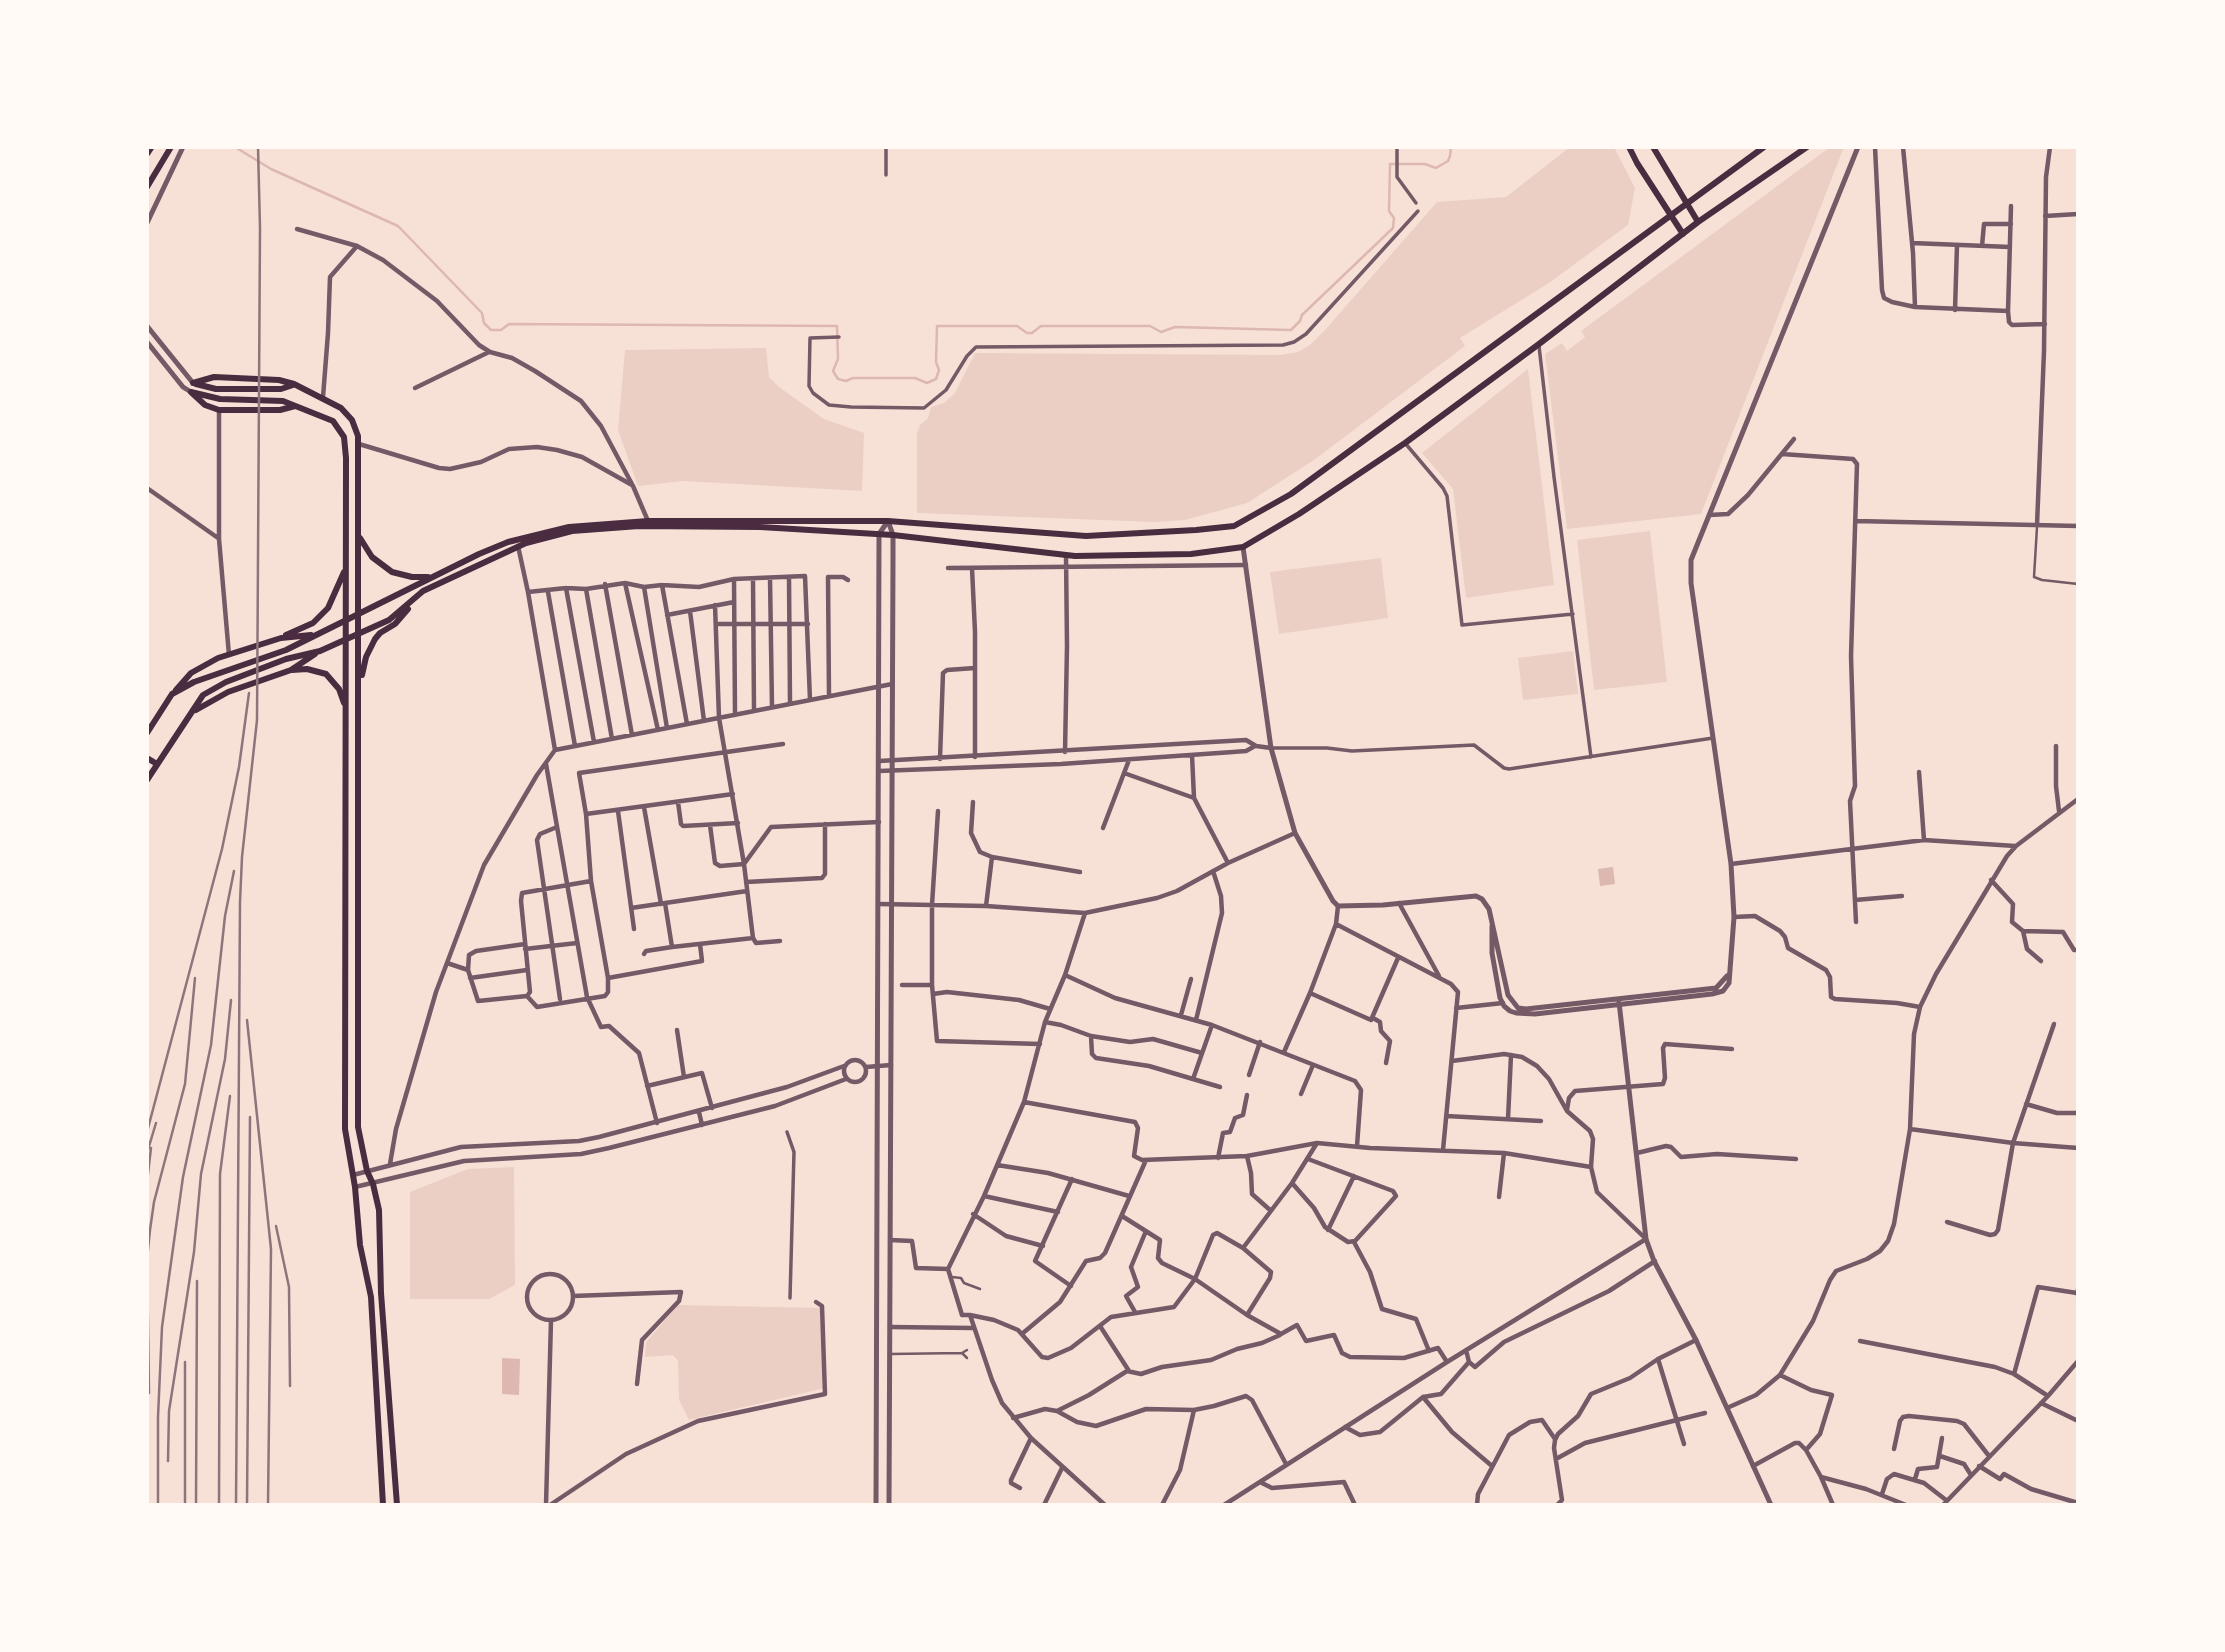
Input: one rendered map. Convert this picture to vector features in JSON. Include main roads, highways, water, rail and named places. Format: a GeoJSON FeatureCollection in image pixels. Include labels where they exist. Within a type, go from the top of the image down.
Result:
{"type":"FeatureCollection","features":[{"type":"Feature","properties":{"kind":"highway"},"geometry":{"type":"LineString","coordinates":[[147,153],[151,147]]}},
{"type":"Feature","properties":{"kind":"main road"},"geometry":{"type":"LineString","coordinates":[[147,187],[171,147]]}},
{"type":"Feature","properties":{"kind":"main road"},"geometry":{"type":"LineString","coordinates":[[1629,147],[1684,234]]}},
{"type":"Feature","properties":{"kind":"main road"},"geometry":{"type":"LineString","coordinates":[[1653,147],[1698,222]]}},
{"type":"Feature","properties":{"kind":"main road"},"geometry":{"type":"LineString","coordinates":[[172,694],[194,682],[286,650],[479,554],[534,534],[569,527],[648,521],[888,520],[1086,536],[1234,526],[1291,494],[1764,147]]}},
{"type":"Feature","properties":{"kind":"main road"},"geometry":{"type":"LineString","coordinates":[[147,780],[203,695],[226,682],[286,659],[320,651],[389,621],[423,591],[518,546],[572,531],[639,526],[760,527],[893,535],[1066,555],[1191,554],[1243,547],[1405,443],[1698,222],[1807,147]]}},
{"type":"Feature","properties":{"kind":"main road"},"geometry":{"type":"LineString","coordinates":[[193,383],[214,377],[279,380],[295,384],[341,408],[352,421],[358,436],[358,1127],[379,1210],[381,1293],[397,1505]]}},
{"type":"Feature","properties":{"kind":"main road"},"geometry":{"type":"LineString","coordinates":[[193,383],[216,389],[281,389],[295,384]]}},
{"type":"Feature","properties":{"kind":"main road"},"geometry":{"type":"LineString","coordinates":[[191,392],[193,383]]}},
{"type":"Feature","properties":{"kind":"main road"},"geometry":{"type":"LineString","coordinates":[[191,392],[220,399],[283,401],[333,421],[344,437],[345,1129],[355,1187],[360,1245],[372,1297],[383,1505]]}},
{"type":"Feature","properties":{"kind":"main road"},"geometry":{"type":"LineString","coordinates":[[191,392],[205,405],[219,410],[280,410],[295,406]]}},
{"type":"Feature","properties":{"kind":"main road"},"geometry":{"type":"LineString","coordinates":[[359,537],[372,557],[392,572],[412,577],[432,576]]}},
{"type":"Feature","properties":{"kind":"main road"},"geometry":{"type":"LineString","coordinates":[[147,733],[172,694],[191,673],[229,654],[281,638],[313,623],[328,608],[339,587],[346,563]]}},
{"type":"Feature","properties":{"kind":"main road"},"geometry":{"type":"LineString","coordinates":[[359,690],[366,657],[375,639],[395,624],[423,591]]}},
{"type":"Feature","properties":{"kind":"main road"},"geometry":{"type":"LineString","coordinates":[[281,638],[313,635]]}},
{"type":"Feature","properties":{"kind":"main road"},"geometry":{"type":"LineString","coordinates":[[190,714],[228,692],[291,670],[320,651]]}},
{"type":"Feature","properties":{"kind":"main road"},"geometry":{"type":"LineString","coordinates":[[291,670],[307,669],[326,674],[340,688],[346,712]]}},
{"type":"Feature","properties":{"kind":"main road"},"geometry":{"type":"LineString","coordinates":[[147,758],[157,764]]}},
{"type":"Feature","properties":{"kind":"waterway"},"geometry":{"type":"LineString","coordinates":[[235,147],[271,169],[398,226],[482,313],[484,323],[491,330],[501,330],[509,324],[837,326],[838,359],[833,371],[838,379],[846,381],[853,378],[915,378],[927,383],[936,379],[939,370],[936,362],[937,326],[1017,326],[1027,333],[1032,333],[1041,326],[1150,326],[1161,332],[1175,327],[1291,330],[1302,315],[1393,228],[1394,218],[1389,211],[1390,164],[1425,164],[1436,168],[1448,161],[1451,147]]}},
{"type":"Feature","properties":{"kind":"railway"},"geometry":{"type":"LineString","coordinates":[[236,1505],[240,902],[242,857],[257,720],[260,228],[258,147]]}},
{"type":"Feature","properties":{"kind":"railway"},"geometry":{"type":"LineString","coordinates":[[147,1132],[222,849],[239,767],[249,693]]}},
{"type":"Feature","properties":{"kind":"railway"},"geometry":{"type":"LineString","coordinates":[[158,1505],[162,1327],[183,1177],[211,1045],[225,916],[234,871]]}},
{"type":"Feature","properties":{"kind":"railway"},"geometry":{"type":"LineString","coordinates":[[149,1393],[147,1259],[150,1230],[154,1202],[185,1084],[195,978]]}},
{"type":"Feature","properties":{"kind":"railway"},"geometry":{"type":"LineString","coordinates":[[168,1461],[169,1411],[194,1252],[201,1174],[225,1059],[231,1000]]}},
{"type":"Feature","properties":{"kind":"railway"},"geometry":{"type":"LineString","coordinates":[[247,1020],[271,1249],[268,1505]]}},
{"type":"Feature","properties":{"kind":"railway"},"geometry":{"type":"LineString","coordinates":[[219,1505],[220,1174],[230,1096]]}},
{"type":"Feature","properties":{"kind":"railway"},"geometry":{"type":"LineString","coordinates":[[247,1505],[250,1117]]}},
{"type":"Feature","properties":{"kind":"railway"},"geometry":{"type":"LineString","coordinates":[[147,1153],[156,1123]]}},
{"type":"Feature","properties":{"kind":"railway"},"geometry":{"type":"LineString","coordinates":[[147,1182],[151,1148]]}},
{"type":"Feature","properties":{"kind":"railway"},"geometry":{"type":"LineString","coordinates":[[276,1226],[289,1287],[290,1386]]}},
{"type":"Feature","properties":{"kind":"railway"},"geometry":{"type":"LineString","coordinates":[[196,1505],[197,1281]]}},
{"type":"Feature","properties":{"kind":"railway"},"geometry":{"type":"LineString","coordinates":[[185,1362],[185,1505]]}}]}
